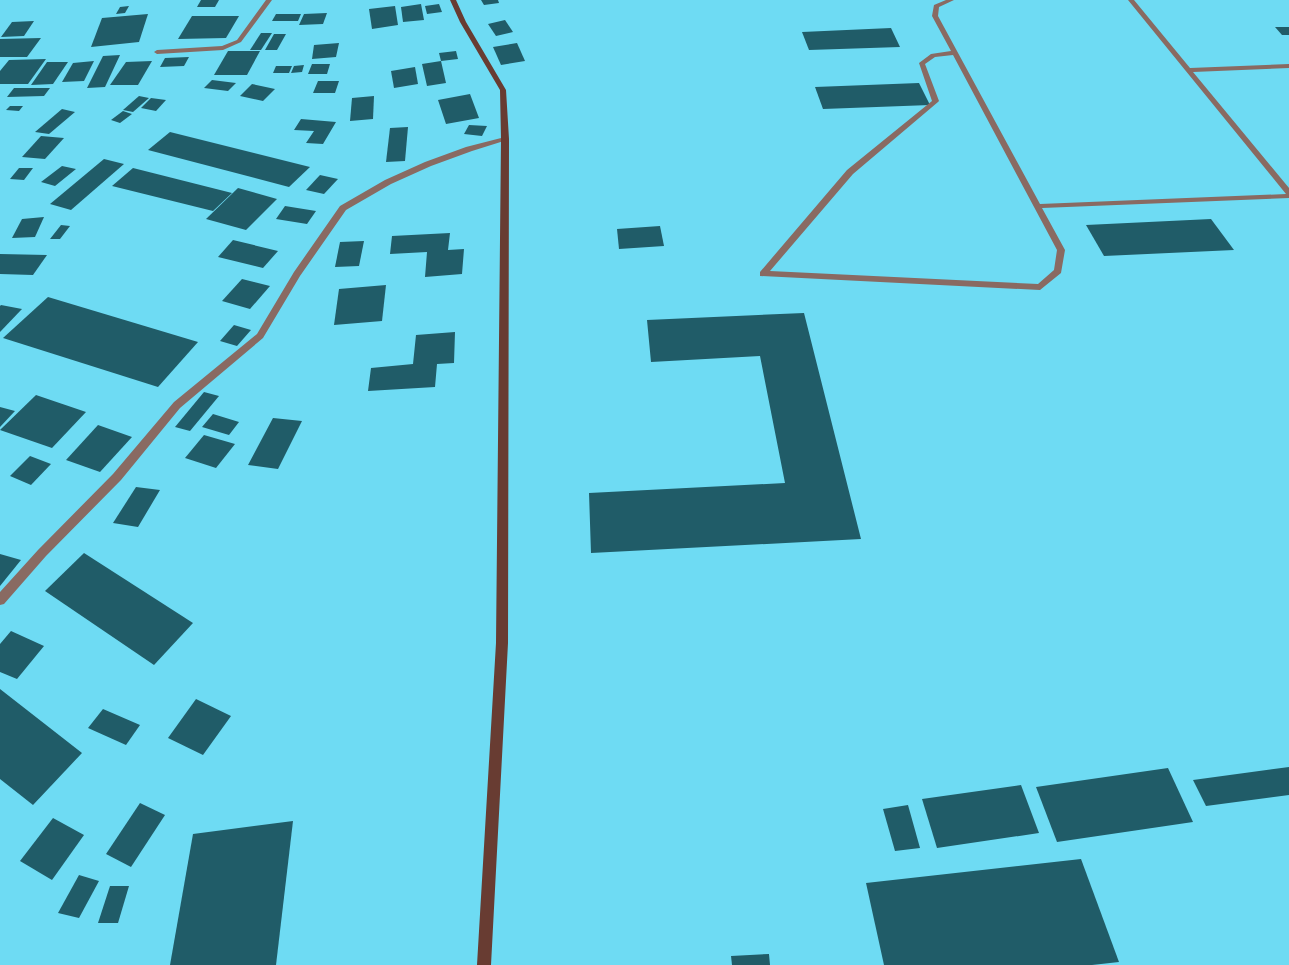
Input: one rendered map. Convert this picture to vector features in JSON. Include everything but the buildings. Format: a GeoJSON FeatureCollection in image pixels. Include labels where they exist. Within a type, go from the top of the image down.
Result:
{"type":"FeatureCollection","features":[{"type":"Feature","properties":{"kind":"street"},"geometry":{"type":"LineString","coordinates":[[157,52],[223,48],[239,41],[269,0]]}},
{"type":"Feature","properties":{"kind":"street"},"geometry":{"type":"LineString","coordinates":[[453,0],[463,22],[503,90],[505,139],[502,643],[484,965]]}},
{"type":"Feature","properties":{"kind":"street"},"geometry":{"type":"LineString","coordinates":[[951,0],[936,6],[935,16],[1039,206],[1061,250],[1058,271],[1040,287],[763,274],[850,172],[936,101],[922,63],[932,55],[955,53]]}},
{"type":"Feature","properties":{"kind":"street"},"geometry":{"type":"LineString","coordinates":[[1131,0],[1289,194]]}},
{"type":"Feature","properties":{"kind":"street"},"geometry":{"type":"LineString","coordinates":[[1188,70],[1289,66]]}},
{"type":"Feature","properties":{"kind":"street"},"geometry":{"type":"LineString","coordinates":[[0,600],[42,553],[117,477],[177,405],[260,336],[298,274],[343,208],[388,182],[428,164],[505,139]]}},
{"type":"Feature","properties":{"kind":"street"},"geometry":{"type":"LineString","coordinates":[[1039,206],[1289,194]]}}]}
